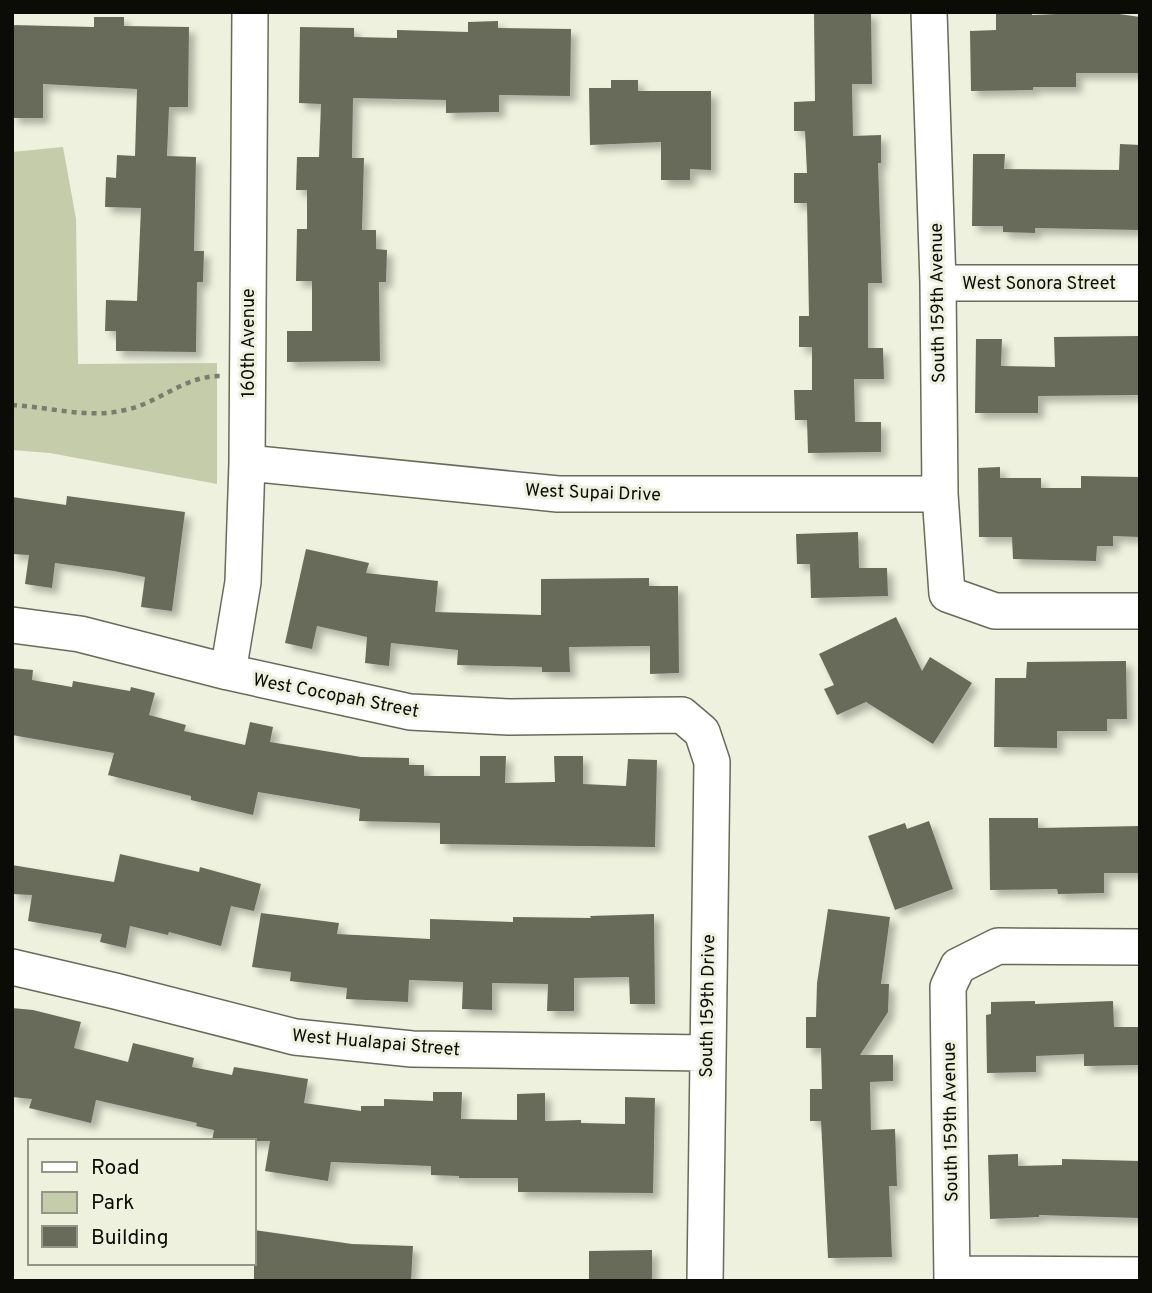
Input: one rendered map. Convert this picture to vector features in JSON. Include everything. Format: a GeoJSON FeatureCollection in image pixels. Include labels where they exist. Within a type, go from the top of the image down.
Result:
{"type":"FeatureCollection","features":[{"type":"Feature","properties":{"kind":"street","name":"160th Avenue"},"geometry":{"type":"LineString","coordinates":[[228,673],[243,582],[247,463],[250,12]]}},
{"type":"Feature","properties":{"kind":"street","name":"South 159th Avenue"},"geometry":{"type":"LineString","coordinates":[[929,12],[938,283],[940,494],[947,594],[995,611],[1140,611]]}},
{"type":"Feature","properties":{"kind":"street","name":"West Sonora Street"},"geometry":{"type":"LineString","coordinates":[[938,283],[1140,283]]}},
{"type":"Feature","properties":{"kind":"street","name":"West Supai Drive"},"geometry":{"type":"LineString","coordinates":[[247,463],[558,494],[940,494]]}},
{"type":"Feature","properties":{"kind":"street","name":"West Cocopah Street"},"geometry":{"type":"LineString","coordinates":[[12,625],[80,634],[228,673],[410,712],[509,717],[682,715],[702,733]]}},
{"type":"Feature","properties":{"kind":"street","name":"South 159th Drive"},"geometry":{"type":"LineString","coordinates":[[702,733],[712,762],[705,1281]]}},
{"type":"Feature","properties":{"kind":"street","name":"South 159th Avenue"},"geometry":{"type":"LineString","coordinates":[[952,1278],[948,987],[958,966],[998,946],[1140,947]]}},
{"type":"Feature","properties":{"kind":"street","name":"West Hualapai Street"},"geometry":{"type":"LineString","coordinates":[[12,967],[295,1037],[412,1049],[706,1053]]}},
{"type":"Feature","properties":{"kind":"street"},"geometry":{"type":"LineString","coordinates":[[952,1278],[1140,1275]]}},
{"type":"Feature","properties":{"kind":"path"},"geometry":{"type":"LineString","coordinates":[[12,405],[106,414],[128,410],[151,401],[194,379],[210,376],[248,376]]}},
{"type":"Feature","properties":{"kind":"green space"},"geometry":{"type":"Polygon","coordinates":[[[63,147],[76,219],[78,364],[217,363],[217,484],[50,453],[12,450],[12,152],[63,147]]]}},
{"type":"Feature","properties":{"kind":"building"},"geometry":{"type":"Polygon","coordinates":[[[814,12],[871,12],[872,84],[852,84],[853,136],[881,135],[881,163],[878,163],[882,283],[868,283],[868,348],[883,348],[884,379],[854,379],[855,422],[881,422],[881,452],[808,453],[807,420],[795,420],[794,390],[812,390],[812,347],[799,347],[799,316],[809,316],[807,203],[794,203],[794,173],[807,173],[805,131],[794,131],[794,102],[815,101],[814,12]]]}},
{"type":"Feature","properties":{"kind":"building"},"geometry":{"type":"Polygon","coordinates":[[[996,12],[1032,12],[1032,15],[1105,12],[1140,17],[1140,73],[1076,73],[1076,87],[971,91],[970,31],[996,30],[996,12]]]}},
{"type":"Feature","properties":{"kind":"building"},"geometry":{"type":"Polygon","coordinates":[[[94,17],[124,17],[124,26],[189,27],[188,107],[169,107],[167,156],[196,157],[194,251],[204,251],[203,282],[197,282],[196,352],[116,351],[116,331],[105,331],[106,300],[137,301],[141,208],[105,207],[106,177],[116,178],[117,155],[135,156],[137,89],[43,84],[43,118],[12,118],[12,25],[94,27],[94,17]]]}},
{"type":"Feature","properties":{"kind":"building"},"geometry":{"type":"Polygon","coordinates":[[[498,21],[498,28],[571,29],[570,96],[499,95],[499,112],[446,113],[446,100],[353,98],[352,158],[364,158],[362,230],[376,230],[376,249],[387,250],[386,282],[379,282],[380,361],[287,362],[287,331],[312,331],[312,281],[296,281],[297,229],[307,229],[307,190],[296,190],[297,157],[319,157],[321,104],[299,103],[300,27],[354,28],[354,37],[397,38],[397,30],[468,32],[468,22],[498,21]]]}},
{"type":"Feature","properties":{"kind":"building"},"geometry":{"type":"Polygon","coordinates":[[[611,80],[638,80],[638,91],[711,91],[711,170],[690,169],[690,180],[661,180],[661,142],[590,145],[589,88],[611,88],[611,80]]]}},
{"type":"Feature","properties":{"kind":"building"},"geometry":{"type":"Polygon","coordinates":[[[1120,144],[1140,145],[1140,230],[1035,228],[1035,233],[1003,232],[1003,226],[972,226],[973,154],[1005,154],[1004,169],[1119,170],[1120,144]]]}},
{"type":"Feature","properties":{"kind":"building"},"geometry":{"type":"Polygon","coordinates":[[[1140,336],[1140,395],[1038,396],[1038,413],[975,413],[976,339],[1002,339],[1001,366],[1055,367],[1054,337],[1140,336]]]}},
{"type":"Feature","properties":{"kind":"building"},"geometry":{"type":"Polygon","coordinates":[[[1000,467],[1000,478],[1041,478],[1041,488],[1081,488],[1081,476],[1140,477],[1140,537],[1113,536],[1113,546],[1097,546],[1096,561],[1013,559],[1012,537],[979,537],[978,468],[1000,467]]]}},
{"type":"Feature","properties":{"kind":"building"},"geometry":{"type":"Polygon","coordinates":[[[67,496],[185,512],[172,611],[141,607],[145,577],[114,571],[55,563],[52,588],[25,584],[29,555],[12,554],[12,497],[66,505],[67,496]]]}},
{"type":"Feature","properties":{"kind":"building"},"geometry":{"type":"Polygon","coordinates":[[[858,532],[859,568],[887,568],[888,596],[811,598],[810,564],[797,564],[796,534],[858,532]]]}},
{"type":"Feature","properties":{"kind":"building"},"geometry":{"type":"Polygon","coordinates":[[[306,549],[369,563],[366,573],[438,581],[435,612],[541,615],[541,579],[649,578],[649,586],[678,586],[679,673],[650,674],[650,646],[569,647],[570,672],[542,672],[542,667],[457,665],[458,650],[391,643],[389,666],[365,663],[367,637],[317,626],[312,649],[285,643],[306,549]]]}},
{"type":"Feature","properties":{"kind":"building"},"geometry":{"type":"Polygon","coordinates":[[[896,617],[922,671],[930,657],[972,683],[933,744],[866,702],[837,715],[824,689],[834,685],[819,654],[896,617]]]}},
{"type":"Feature","properties":{"kind":"building"},"geometry":{"type":"Polygon","coordinates":[[[1126,661],[1127,719],[1107,719],[1107,731],[1057,731],[1057,748],[994,747],[995,678],[1026,678],[1027,662],[1126,661]]]}},
{"type":"Feature","properties":{"kind":"building"},"geometry":{"type":"Polygon","coordinates":[[[12,668],[33,670],[32,680],[72,687],[73,681],[130,691],[131,687],[155,693],[149,715],[186,725],[184,731],[245,745],[250,722],[273,727],[270,742],[361,757],[409,758],[409,765],[424,765],[424,776],[480,776],[480,756],[506,756],[505,783],[555,782],[554,756],[583,756],[583,784],[626,786],[628,759],[657,760],[655,847],[440,844],[440,823],[359,821],[360,809],[258,792],[253,815],[191,800],[191,796],[108,775],[114,753],[12,735],[12,668]]]}},
{"type":"Feature","properties":{"kind":"building"},"geometry":{"type":"Polygon","coordinates":[[[989,818],[1038,818],[1038,828],[1140,826],[1140,873],[1104,873],[1104,893],[1058,894],[1057,889],[990,890],[989,818]]]}},
{"type":"Feature","properties":{"kind":"building"},"geometry":{"type":"Polygon","coordinates":[[[929,821],[953,889],[895,910],[868,836],[905,823],[907,829],[929,821]]]}},
{"type":"Feature","properties":{"kind":"building"},"geometry":{"type":"Polygon","coordinates":[[[120,854],[199,872],[200,867],[261,884],[254,911],[231,906],[221,946],[169,932],[168,935],[130,926],[126,948],[100,942],[102,934],[28,921],[32,895],[12,894],[12,865],[114,882],[120,854]]]}},
{"type":"Feature","properties":{"kind":"building"},"geometry":{"type":"Polygon","coordinates":[[[828,909],[890,917],[881,984],[889,984],[888,1012],[860,1055],[893,1055],[893,1081],[870,1082],[871,1130],[895,1129],[897,1186],[889,1186],[892,1257],[828,1258],[821,1121],[810,1121],[810,1089],[822,1089],[821,1048],[806,1048],[806,1017],[816,1017],[817,983],[828,909]]]}},
{"type":"Feature","properties":{"kind":"building"},"geometry":{"type":"Polygon","coordinates":[[[261,913],[339,923],[337,934],[430,939],[430,919],[513,922],[513,917],[591,918],[590,916],[654,914],[655,1004],[630,1004],[629,977],[574,978],[574,1011],[547,1011],[548,984],[492,983],[492,1010],[462,1009],[463,982],[409,980],[408,1002],[346,999],[347,988],[290,981],[291,972],[252,967],[261,913]]]}},
{"type":"Feature","properties":{"kind":"building"},"geometry":{"type":"Polygon","coordinates":[[[1035,1001],[1035,1004],[1113,1001],[1114,1027],[1140,1027],[1140,1065],[1084,1066],[1084,1054],[1036,1056],[1036,1072],[987,1073],[986,1015],[991,1014],[991,1002],[1035,1001]]]}},
{"type":"Feature","properties":{"kind":"building"},"geometry":{"type":"Polygon","coordinates":[[[12,1008],[33,1010],[81,1022],[74,1048],[128,1062],[133,1043],[194,1058],[192,1067],[232,1075],[234,1067],[308,1079],[304,1103],[361,1111],[361,1106],[384,1106],[384,1099],[433,1101],[433,1092],[462,1092],[461,1119],[517,1120],[517,1094],[545,1093],[545,1121],[581,1120],[581,1123],[625,1124],[625,1097],[655,1098],[653,1193],[518,1192],[518,1178],[459,1178],[431,1175],[431,1166],[331,1162],[328,1181],[265,1171],[270,1141],[212,1139],[214,1130],[196,1126],[197,1123],[96,1100],[91,1123],[29,1108],[32,1099],[12,1097],[12,1008]]]}},
{"type":"Feature","properties":{"kind":"building"},"geometry":{"type":"Polygon","coordinates":[[[1018,1154],[1018,1166],[1062,1165],[1062,1159],[1140,1161],[1140,1218],[1039,1215],[990,1219],[988,1155],[1018,1154]]]}},
{"type":"Feature","properties":{"kind":"building"},"geometry":{"type":"Polygon","coordinates":[[[256,1230],[352,1244],[413,1246],[411,1281],[254,1281],[256,1230]]]}},
{"type":"Feature","properties":{"kind":"building"},"geometry":{"type":"Polygon","coordinates":[[[652,1250],[652,1281],[589,1281],[589,1251],[652,1250]]]}}]}
